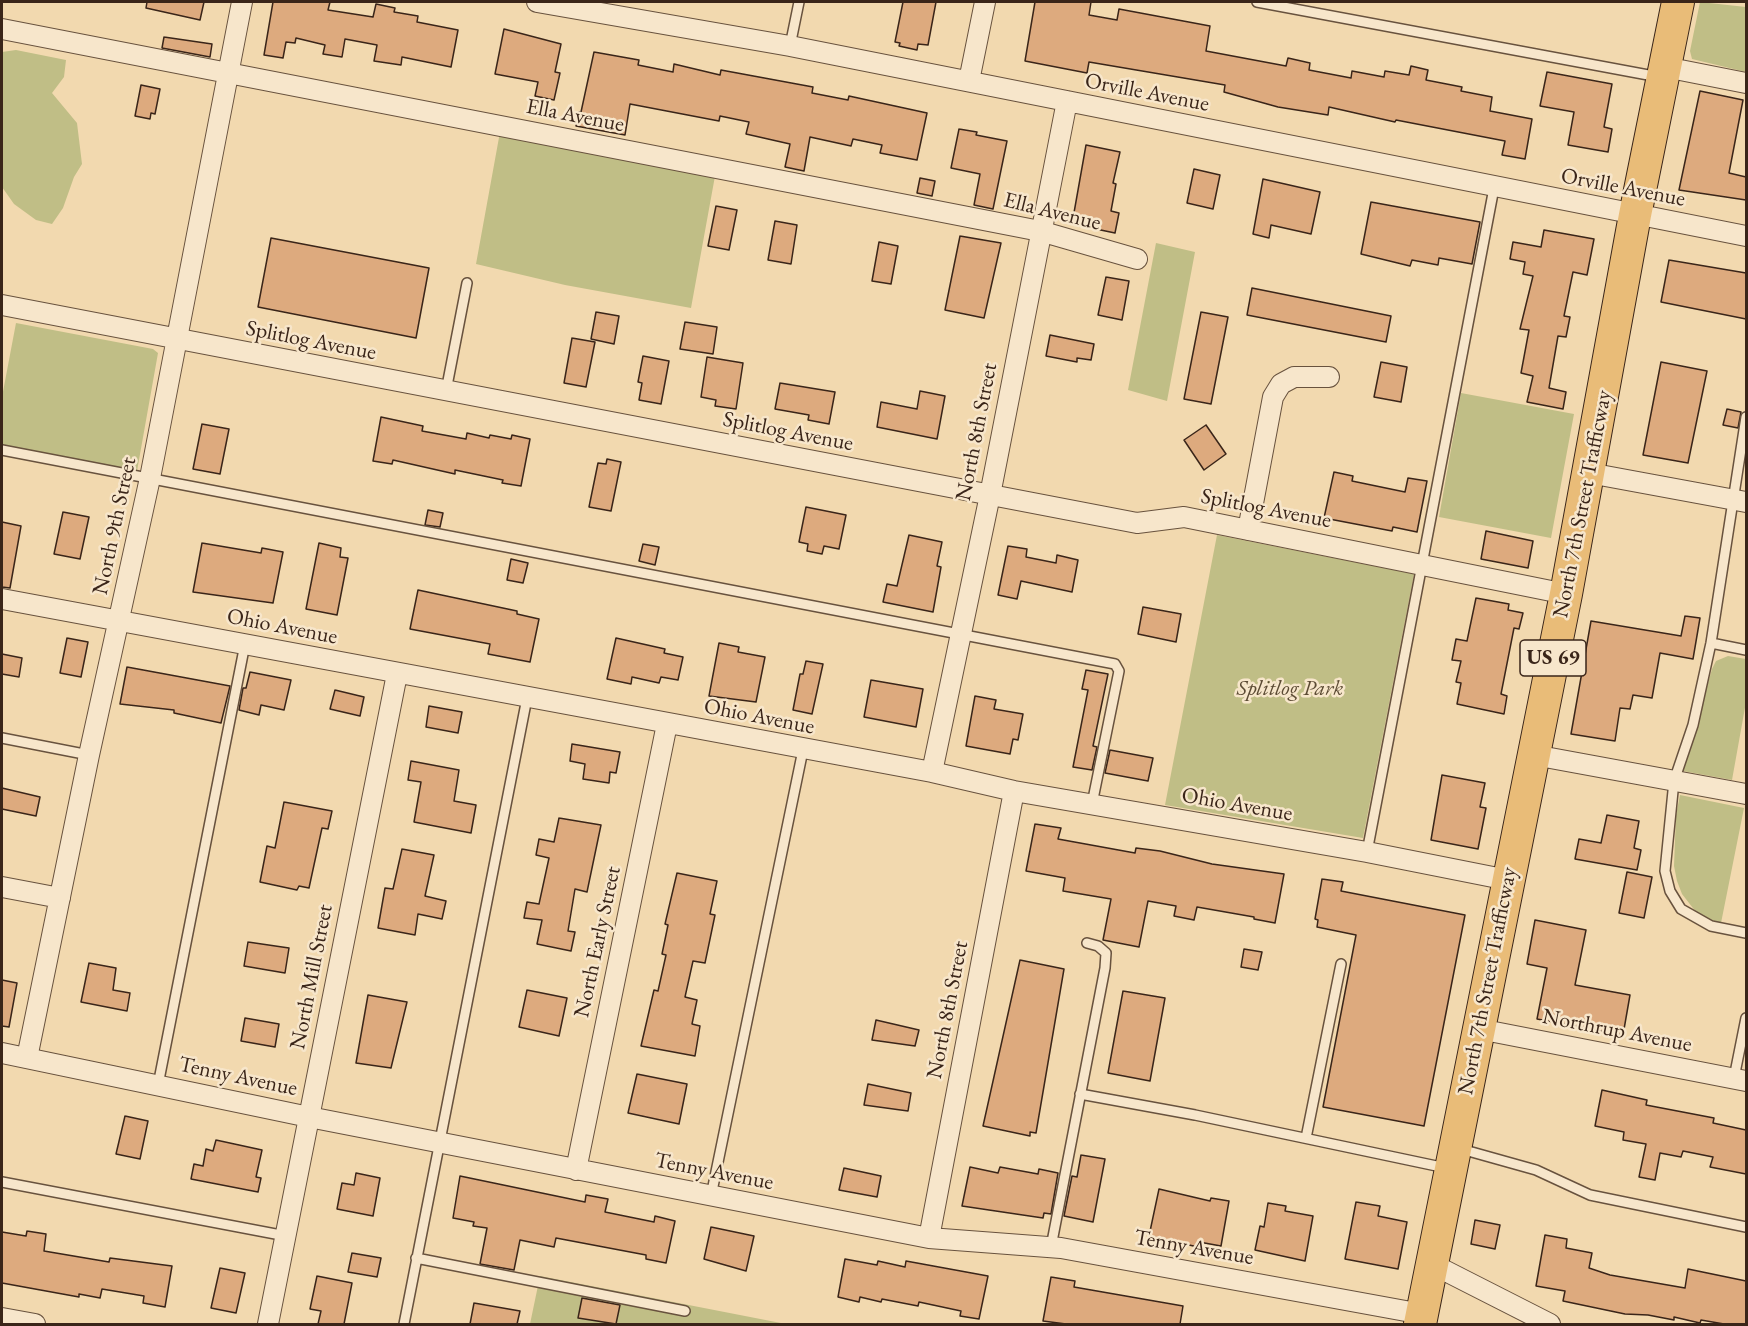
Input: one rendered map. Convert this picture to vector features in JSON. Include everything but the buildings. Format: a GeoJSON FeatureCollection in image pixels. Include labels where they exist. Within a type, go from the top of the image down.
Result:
{"type":"FeatureCollection","features":[{"type":"Feature","properties":{"kind":"main road","name":"North 7th Street Trafficway"},"geometry":{"type":"LineString","coordinates":[[1421,1319],[1566,594],[1635,215],[1678,2]]}},
{"type":"Feature","properties":{"kind":"street","name":"North 9th Street"},"geometry":{"type":"LineString","coordinates":[[27,1058],[89,755],[150,478],[242,2]]}},
{"type":"Feature","properties":{"kind":"street","name":"Orville Avenue"},"geometry":{"type":"LineString","coordinates":[[537,2],[790,46],[1494,188],[1746,236]]}},
{"type":"Feature","properties":{"kind":"street"},"geometry":{"type":"LineString","coordinates":[[969,81],[985,2]]}},
{"type":"Feature","properties":{"kind":"street","name":"Ella Avenue"},"geometry":{"type":"LineString","coordinates":[[2,29],[1040,231],[1137,259]]}},
{"type":"Feature","properties":{"kind":"street"},"geometry":{"type":"LineString","coordinates":[[1664,72],[1746,83]]}},
{"type":"Feature","properties":{"kind":"street","name":"North 8th Street"},"geometry":{"type":"LineString","coordinates":[[932,772],[959,634],[990,495],[1067,101]]}},
{"type":"Feature","properties":{"kind":"street","name":"Splitlog Avenue"},"geometry":{"type":"LineString","coordinates":[[2,305],[1137,523],[1184,517],[1566,594]]}},
{"type":"Feature","properties":{"kind":"street"},"geometry":{"type":"LineString","coordinates":[[1248,530],[1273,397],[1281,384],[1294,377],[1329,377]]}},
{"type":"Feature","properties":{"kind":"street"},"geometry":{"type":"LineString","coordinates":[[1589,473],[1739,501]]}},
{"type":"Feature","properties":{"kind":"street","name":"Ohio Avenue"},"geometry":{"type":"LineString","coordinates":[[2,599],[803,750],[932,772],[1014,791],[1367,852],[1508,880]]}},
{"type":"Feature","properties":{"kind":"street","name":"North Mill Street"},"geometry":{"type":"LineString","coordinates":[[268,1324],[397,674]]}},
{"type":"Feature","properties":{"kind":"street","name":"North Early Street"},"geometry":{"type":"LineString","coordinates":[[576,1170],[667,724]]}},
{"type":"Feature","properties":{"kind":"street"},"geometry":{"type":"LineString","coordinates":[[1534,755],[1746,794]]}},
{"type":"Feature","properties":{"kind":"street","name":"North 8th Street"},"geometry":{"type":"LineString","coordinates":[[929,1238],[1014,791]]}},
{"type":"Feature","properties":{"kind":"street"},"geometry":{"type":"LineString","coordinates":[[2,887],[60,898]]}},
{"type":"Feature","properties":{"kind":"street","name":"Northrup Avenue"},"geometry":{"type":"LineString","coordinates":[[1479,1029],[1740,1079]]}},
{"type":"Feature","properties":{"kind":"street","name":"Tenny Avenue"},"geometry":{"type":"LineString","coordinates":[[2,1053],[309,1117],[929,1238],[1051,1247],[1421,1319]]}},
{"type":"Feature","properties":{"kind":"street"},"geometry":{"type":"LineString","coordinates":[[1432,1264],[1550,1324]]}},
{"type":"Feature","properties":{"kind":"street"},"geometry":{"type":"LineString","coordinates":[[2,1318],[35,1324]]}},
{"type":"Feature","properties":{"kind":"lane"},"geometry":{"type":"LineString","coordinates":[[790,46],[799,2]]}},
{"type":"Feature","properties":{"kind":"lane"},"geometry":{"type":"LineString","coordinates":[[1257,2],[1664,72]]}},
{"type":"Feature","properties":{"kind":"lane"},"geometry":{"type":"LineString","coordinates":[[1367,852],[1420,565],[1494,188]]}},
{"type":"Feature","properties":{"kind":"lane"},"geometry":{"type":"LineString","coordinates":[[447,391],[467,283]]}},
{"type":"Feature","properties":{"kind":"lane"},"geometry":{"type":"LineString","coordinates":[[1746,417],[1739,501],[1693,725],[1674,781],[1665,871],[1670,891],[1681,909],[1695,920],[1746,933]]}},
{"type":"Feature","properties":{"kind":"lane"},"geometry":{"type":"LineString","coordinates":[[2,450],[1115,664],[1119,671],[1092,805]]}},
{"type":"Feature","properties":{"kind":"lane"},"geometry":{"type":"LineString","coordinates":[[158,1085],[244,644]]}},
{"type":"Feature","properties":{"kind":"lane"},"geometry":{"type":"LineString","coordinates":[[1711,644],[1746,650]]}},
{"type":"Feature","properties":{"kind":"lane"},"geometry":{"type":"LineString","coordinates":[[404,1324],[527,698]]}},
{"type":"Feature","properties":{"kind":"lane"},"geometry":{"type":"LineString","coordinates":[[2,738],[89,755]]}},
{"type":"Feature","properties":{"kind":"lane"},"geometry":{"type":"LineString","coordinates":[[711,1196],[803,750]]}},
{"type":"Feature","properties":{"kind":"lane"},"geometry":{"type":"LineString","coordinates":[[1051,1247],[1106,953],[1098,946],[1087,943]]}},
{"type":"Feature","properties":{"kind":"lane"},"geometry":{"type":"LineString","coordinates":[[1306,1138],[1341,964]]}},
{"type":"Feature","properties":{"kind":"lane"},"geometry":{"type":"LineString","coordinates":[[1740,1079],[1746,1018]]}},
{"type":"Feature","properties":{"kind":"lane"},"geometry":{"type":"LineString","coordinates":[[1080,1094],[1306,1138],[1536,1170],[1590,1195],[1746,1227]]}},
{"type":"Feature","properties":{"kind":"lane"},"geometry":{"type":"LineString","coordinates":[[2,1182],[286,1236]]}},
{"type":"Feature","properties":{"kind":"lane"},"geometry":{"type":"LineString","coordinates":[[416,1258],[685,1311]]}},
{"type":"Feature","properties":{"kind":"green space"},"geometry":{"type":"Polygon","coordinates":[[[1700,2],[1746,7],[1746,72],[1692,59],[1690,51],[1700,2]]]}},
{"type":"Feature","properties":{"kind":"green space"},"geometry":{"type":"Polygon","coordinates":[[[16,50],[66,60],[64,77],[52,93],[77,123],[82,164],[74,177],[63,208],[52,224],[36,220],[14,204],[2,187],[2,52],[16,50]]]}},
{"type":"Feature","properties":{"kind":"green space"},"geometry":{"type":"Polygon","coordinates":[[[500,132],[715,176],[691,308],[565,285],[476,264],[500,132]]]}},
{"type":"Feature","properties":{"kind":"green space"},"geometry":{"type":"Polygon","coordinates":[[[1156,243],[1195,252],[1167,401],[1128,390],[1156,243]]]}},
{"type":"Feature","properties":{"kind":"green space"},"geometry":{"type":"Polygon","coordinates":[[[16,323],[153,349],[158,353],[137,471],[2,445],[2,397],[16,323]]]}},
{"type":"Feature","properties":{"kind":"green space"},"geometry":{"type":"Polygon","coordinates":[[[1461,393],[1574,414],[1551,538],[1439,517],[1461,393]]]}},
{"type":"Feature","properties":{"kind":"green space","name":"Splitlog Park"},"geometry":{"type":"Polygon","coordinates":[[[1217,535],[1414,574],[1363,838],[1165,805],[1217,535]]]}},
{"type":"Feature","properties":{"kind":"green space"},"geometry":{"type":"Polygon","coordinates":[[[1728,656],[1746,659],[1746,702],[1732,780],[1683,771],[1712,669],[1716,661],[1728,656]]]}},
{"type":"Feature","properties":{"kind":"green space"},"geometry":{"type":"Polygon","coordinates":[[[1680,795],[1744,808],[1721,923],[1696,912],[1682,894],[1677,881],[1674,866],[1676,815],[1680,795]]]}},
{"type":"Feature","properties":{"kind":"green space"},"geometry":{"type":"Polygon","coordinates":[[[540,1276],[786,1324],[530,1324],[540,1276]]]}}]}
